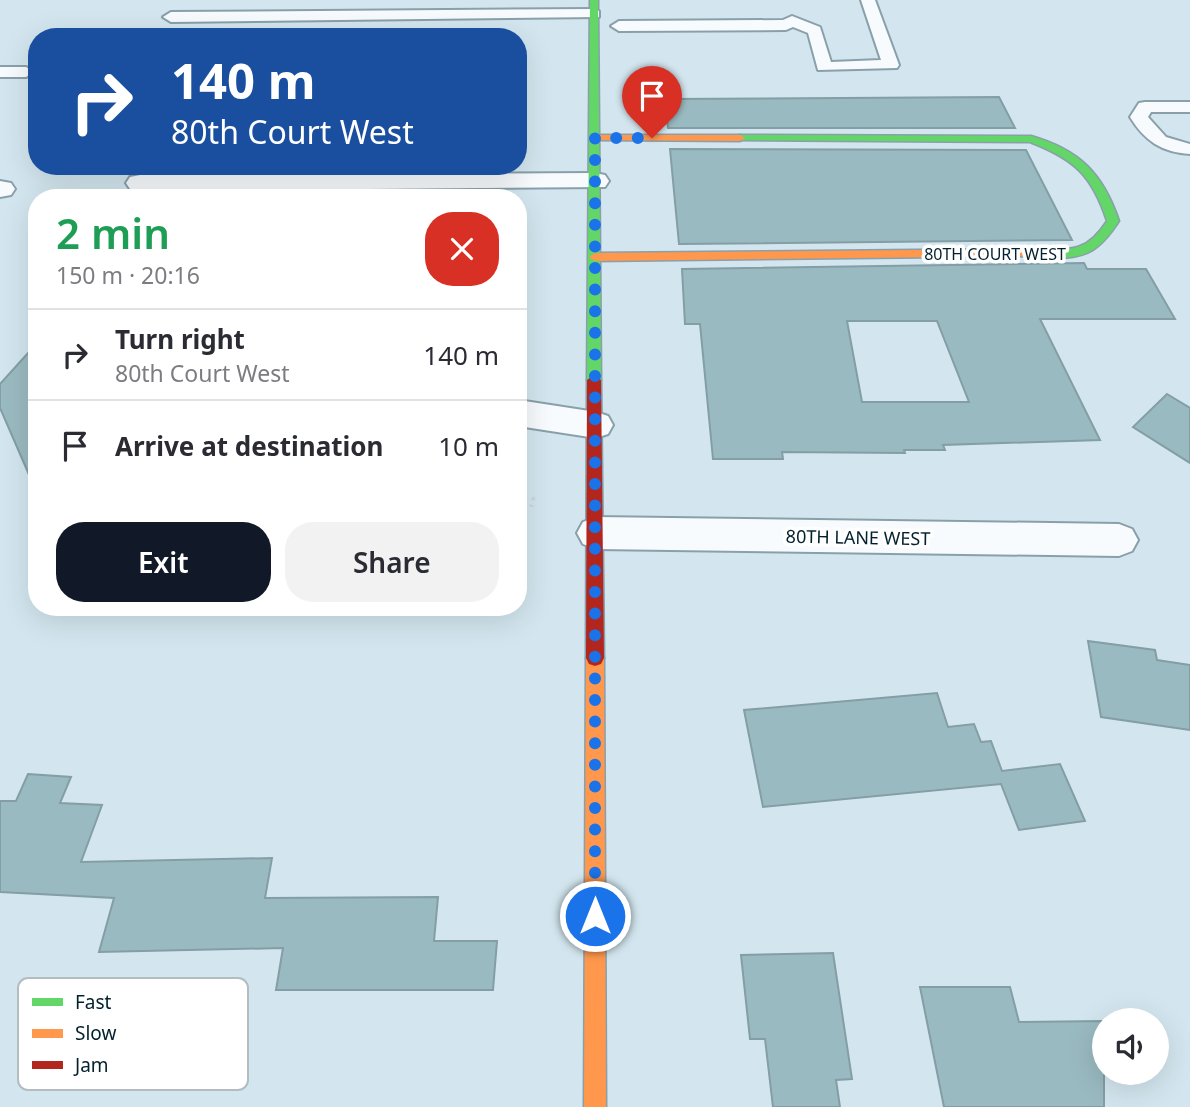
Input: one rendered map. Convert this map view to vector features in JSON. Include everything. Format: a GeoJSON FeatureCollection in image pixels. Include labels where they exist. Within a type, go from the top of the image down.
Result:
{"type":"FeatureCollection","features":[{"type":"Feature","properties":{"kind":"street"},"geometry":{"type":"LineString","coordinates":[[594,7],[595,1107]]}},
{"type":"Feature","properties":{"kind":"street","name":"80TH COURT WEST"},"geometry":{"type":"LineString","coordinates":[[595,138],[1031,139],[1067,151],[1091,171],[1107,194],[1113,221],[1100,244],[1076,253],[595,257]]}},
{"type":"Feature","properties":{"kind":"street"},"geometry":{"type":"LineString","coordinates":[[140,183],[595,180]]}},
{"type":"Feature","properties":{"kind":"street"},"geometry":{"type":"LineString","coordinates":[[527,414],[596,425]]}},
{"type":"Feature","properties":{"kind":"street","name":"80TH LANE WEST"},"geometry":{"type":"LineString","coordinates":[[596,533],[1119,540]]}},
{"type":"Feature","properties":{"kind":"lane"},"geometry":{"type":"LineString","coordinates":[[787,0],[792,21]]}},
{"type":"Feature","properties":{"kind":"lane"},"geometry":{"type":"LineString","coordinates":[[792,21],[815,30],[824,67],[891,65],[867,0]]}},
{"type":"Feature","properties":{"kind":"lane"},"geometry":{"type":"LineString","coordinates":[[171,17],[594,7]]}},
{"type":"Feature","properties":{"kind":"lane"},"geometry":{"type":"LineString","coordinates":[[619,26],[786,25],[792,21]]}},
{"type":"Feature","properties":{"kind":"lane"},"geometry":{"type":"LineString","coordinates":[[0,72],[26,72]]}},
{"type":"Feature","properties":{"kind":"lane"},"geometry":{"type":"LineString","coordinates":[[1190,107],[1145,107],[1139,117],[1149,134],[1168,148],[1190,149]]}},
{"type":"Feature","properties":{"kind":"path"},"geometry":{"type":"LineString","coordinates":[[527,498],[533,499],[530,511]]}},
{"type":"Feature","properties":{"kind":"building"},"geometry":{"type":"Polygon","coordinates":[[[999,97],[1015,128],[668,128],[664,99],[999,97]]]}},
{"type":"Feature","properties":{"kind":"building"},"geometry":{"type":"Polygon","coordinates":[[[670,149],[1026,150],[1072,240],[679,244],[670,149]]]}},
{"type":"Feature","properties":{"kind":"building"},"geometry":{"type":"Polygon","coordinates":[[[1084,263],[1087,269],[1146,269],[1175,319],[1040,319],[1100,440],[943,445],[945,450],[904,450],[905,453],[782,452],[783,459],[713,459],[700,324],[685,324],[682,269],[1084,263]],[[847,321],[862,402],[969,402],[937,321],[847,321]]]}},
{"type":"Feature","properties":{"kind":"building"},"geometry":{"type":"Polygon","coordinates":[[[28,353],[28,472],[0,408],[0,384],[28,353]]]}},
{"type":"Feature","properties":{"kind":"building"},"geometry":{"type":"Polygon","coordinates":[[[1167,394],[1190,408],[1190,463],[1133,427],[1167,394]]]}},
{"type":"Feature","properties":{"kind":"building"},"geometry":{"type":"Polygon","coordinates":[[[1088,641],[1155,650],[1157,660],[1190,665],[1190,730],[1101,717],[1088,641]]]}},
{"type":"Feature","properties":{"kind":"building"},"geometry":{"type":"Polygon","coordinates":[[[937,693],[948,727],[974,724],[981,742],[991,741],[1002,771],[1060,764],[1085,821],[1019,830],[1001,784],[763,807],[744,710],[937,693]]]}},
{"type":"Feature","properties":{"kind":"building"},"geometry":{"type":"Polygon","coordinates":[[[28,774],[71,777],[60,803],[102,805],[81,862],[272,858],[265,898],[438,897],[434,941],[497,941],[493,990],[276,990],[283,948],[99,952],[114,898],[0,892],[0,801],[16,801],[28,774]]]}},
{"type":"Feature","properties":{"kind":"building"},"geometry":{"type":"Polygon","coordinates":[[[833,953],[852,1079],[836,1080],[840,1107],[773,1107],[765,1039],[750,1039],[741,955],[833,953]]]}},
{"type":"Feature","properties":{"kind":"building"},"geometry":{"type":"Polygon","coordinates":[[[920,987],[1010,987],[1019,1022],[1092,1021],[1092,1085],[1104,1085],[1104,1107],[944,1107],[920,987]]]}},
{"type":"Feature","properties":{"kind":"traffic: fast"},"geometry":{"type":"LineString","coordinates":[[594,0],[594,380]]}},
{"type":"Feature","properties":{"kind":"traffic: fast"},"geometry":{"type":"LineString","coordinates":[[740,138],[1031,139],[1047,145],[1074,159],[1093,178],[1101,189],[1113,221],[1105,234],[1087,249],[1068,254],[1028,253]]}},
{"type":"Feature","properties":{"kind":"traffic: slow"},"geometry":{"type":"LineString","coordinates":[[595,138],[740,138]]}},
{"type":"Feature","properties":{"kind":"traffic: slow"},"geometry":{"type":"LineString","coordinates":[[595,257],[1028,253]]}},
{"type":"Feature","properties":{"kind":"traffic: slow"},"geometry":{"type":"LineString","coordinates":[[595,658],[595,1107]]}},
{"type":"Feature","properties":{"kind":"traffic: jam"},"geometry":{"type":"LineString","coordinates":[[594,380],[595,658]]}},
{"type":"Feature","properties":{"kind":"route"},"geometry":{"type":"LineString","coordinates":[[595,916],[595,138],[652,138]]}}]}
